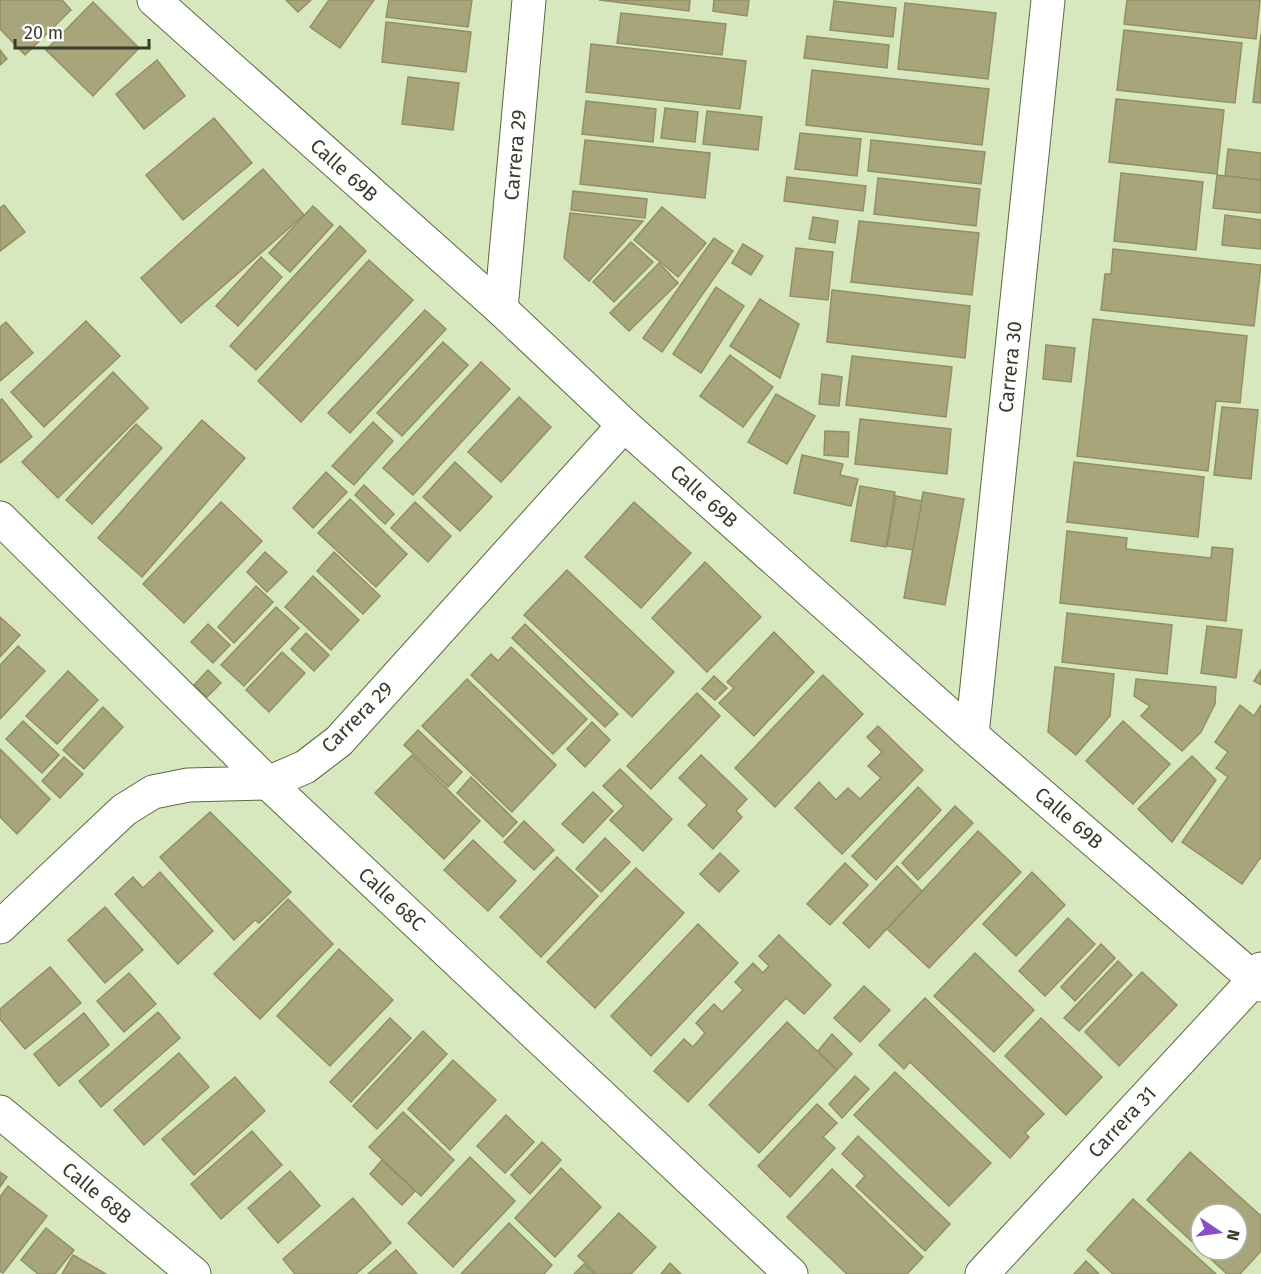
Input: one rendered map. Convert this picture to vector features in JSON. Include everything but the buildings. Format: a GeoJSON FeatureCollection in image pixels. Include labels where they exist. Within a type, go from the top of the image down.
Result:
{"type":"FeatureCollection","features":[{"type":"Feature","properties":{"kind":"street","name":"Calle 69B"},"geometry":{"type":"LineString","coordinates":[[154,0],[501,309],[624,425],[972,735],[1259,978]]}},
{"type":"Feature","properties":{"kind":"street","name":"Carrera 29"},"geometry":{"type":"LineString","coordinates":[[501,309],[529,0]]}},
{"type":"Feature","properties":{"kind":"street","name":"Carrera 30"},"geometry":{"type":"LineString","coordinates":[[972,735],[1048,0]]}},
{"type":"Feature","properties":{"kind":"street","name":"Carrera 29"},"geometry":{"type":"LineString","coordinates":[[0,927],[124,810],[153,792],[188,785],[268,783],[305,767],[339,741],[624,425]]}},
{"type":"Feature","properties":{"kind":"street","name":"Calle 68C"},"geometry":{"type":"LineString","coordinates":[[0,518],[268,783],[791,1274]]}},
{"type":"Feature","properties":{"kind":"street","name":"Carrera 31"},"geometry":{"type":"LineString","coordinates":[[982,1274],[1259,978]]}},
{"type":"Feature","properties":{"kind":"street","name":"Calle 68B"},"geometry":{"type":"LineString","coordinates":[[0,1112],[194,1274]]}}]}
